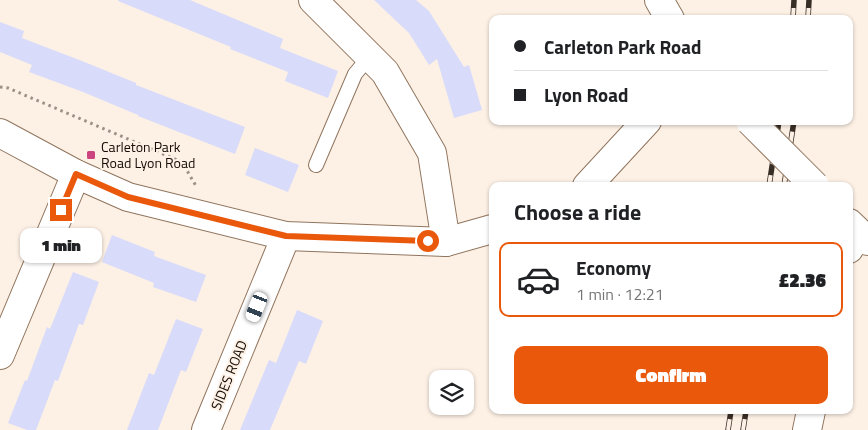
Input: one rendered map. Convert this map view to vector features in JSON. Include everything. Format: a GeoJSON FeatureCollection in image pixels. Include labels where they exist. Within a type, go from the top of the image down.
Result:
{"type":"FeatureCollection","features":[{"type":"Feature","properties":{"kind":"street"},"geometry":{"type":"LineString","coordinates":[[313,0],[385,72],[432,153],[446,242]]}},
{"type":"Feature","properties":{"kind":"street"},"geometry":{"type":"LineString","coordinates":[[659,0],[668,15]]}},
{"type":"Feature","properties":{"kind":"street"},"geometry":{"type":"LineString","coordinates":[[591,182],[643,125]]}},
{"type":"Feature","properties":{"kind":"street"},"geometry":{"type":"LineString","coordinates":[[754,125],[811,182]]}},
{"type":"Feature","properties":{"kind":"street"},"geometry":{"type":"LineString","coordinates":[[0,132],[76,174],[128,197],[286,236],[446,242],[489,230]]}},
{"type":"Feature","properties":{"kind":"street"},"geometry":{"type":"LineString","coordinates":[[0,355],[76,174]]}},
{"type":"Feature","properties":{"kind":"street","name":"SIDES ROAD"},"geometry":{"type":"LineString","coordinates":[[206,430],[286,236]]}},
{"type":"Feature","properties":{"kind":"street"},"geometry":{"type":"LineString","coordinates":[[807,430],[810,414]]}},
{"type":"Feature","properties":{"kind":"lane"},"geometry":{"type":"LineString","coordinates":[[316,165],[354,74],[370,56]]}},
{"type":"Feature","properties":{"kind":"path"},"geometry":{"type":"LineString","coordinates":[[0,87],[8,88],[182,162],[215,219]]}},
{"type":"Feature","properties":{"kind":"building"},"geometry":{"type":"Polygon","coordinates":[[[118,0],[190,0],[283,39],[280,48],[338,71],[328,98],[285,81],[288,72],[118,0]]]}},
{"type":"Feature","properties":{"kind":"building"},"geometry":{"type":"Polygon","coordinates":[[[374,0],[416,0],[429,11],[464,67],[469,65],[482,110],[454,118],[437,59],[429,65],[409,33],[374,0]]]}},
{"type":"Feature","properties":{"kind":"building"},"geometry":{"type":"Polygon","coordinates":[[[0,22],[24,31],[22,38],[245,127],[235,154],[29,72],[32,65],[0,52],[0,22]]]}},
{"type":"Feature","properties":{"kind":"building"},"geometry":{"type":"Polygon","coordinates":[[[255,148],[299,165],[288,192],[245,175],[255,148]]]}},
{"type":"Feature","properties":{"kind":"building"},"geometry":{"type":"Polygon","coordinates":[[[112,235],[155,252],[154,256],[206,275],[196,302],[153,287],[154,283],[102,262],[112,235]]]}},
{"type":"Feature","properties":{"kind":"building"},"geometry":{"type":"Polygon","coordinates":[[[73,272],[99,282],[83,325],[79,324],[58,381],[55,380],[36,430],[27,430],[8,423],[25,380],[27,381],[47,327],[50,329],[73,272]]]}},
{"type":"Feature","properties":{"kind":"building"},"geometry":{"type":"Polygon","coordinates":[[[297,310],[323,321],[306,364],[299,361],[270,430],[240,430],[269,360],[276,363],[297,310]]]}},
{"type":"Feature","properties":{"kind":"building"},"geometry":{"type":"Polygon","coordinates":[[[176,319],[203,329],[186,372],[181,370],[158,430],[127,430],[149,373],[154,375],[176,319]]]}},
{"type":"Feature","properties":{"kind":"railway"},"geometry":{"type":"LineString","coordinates":[[793,15],[794,0]]}},
{"type":"Feature","properties":{"kind":"railway"},"geometry":{"type":"LineString","coordinates":[[808,15],[809,0]]}},
{"type":"Feature","properties":{"kind":"railway"},"geometry":{"type":"LineString","coordinates":[[770,182],[778,125]]}},
{"type":"Feature","properties":{"kind":"railway"},"geometry":{"type":"LineString","coordinates":[[785,182],[793,125]]}},
{"type":"Feature","properties":{"kind":"railway"},"geometry":{"type":"LineString","coordinates":[[728,430],[731,414]]}},
{"type":"Feature","properties":{"kind":"railway"},"geometry":{"type":"LineString","coordinates":[[743,430],[746,414]]}},
{"type":"Feature","properties":{"kind":"place","name":"Carleton Park Road Lyon Road"},"geometry":{"type":"Point","coordinates":[91,155]}},
{"type":"Feature","properties":{"kind":"route"},"geometry":{"type":"LineString","coordinates":[[61,210],[76,174],[128,197],[286,236],[428,241]]}}]}
